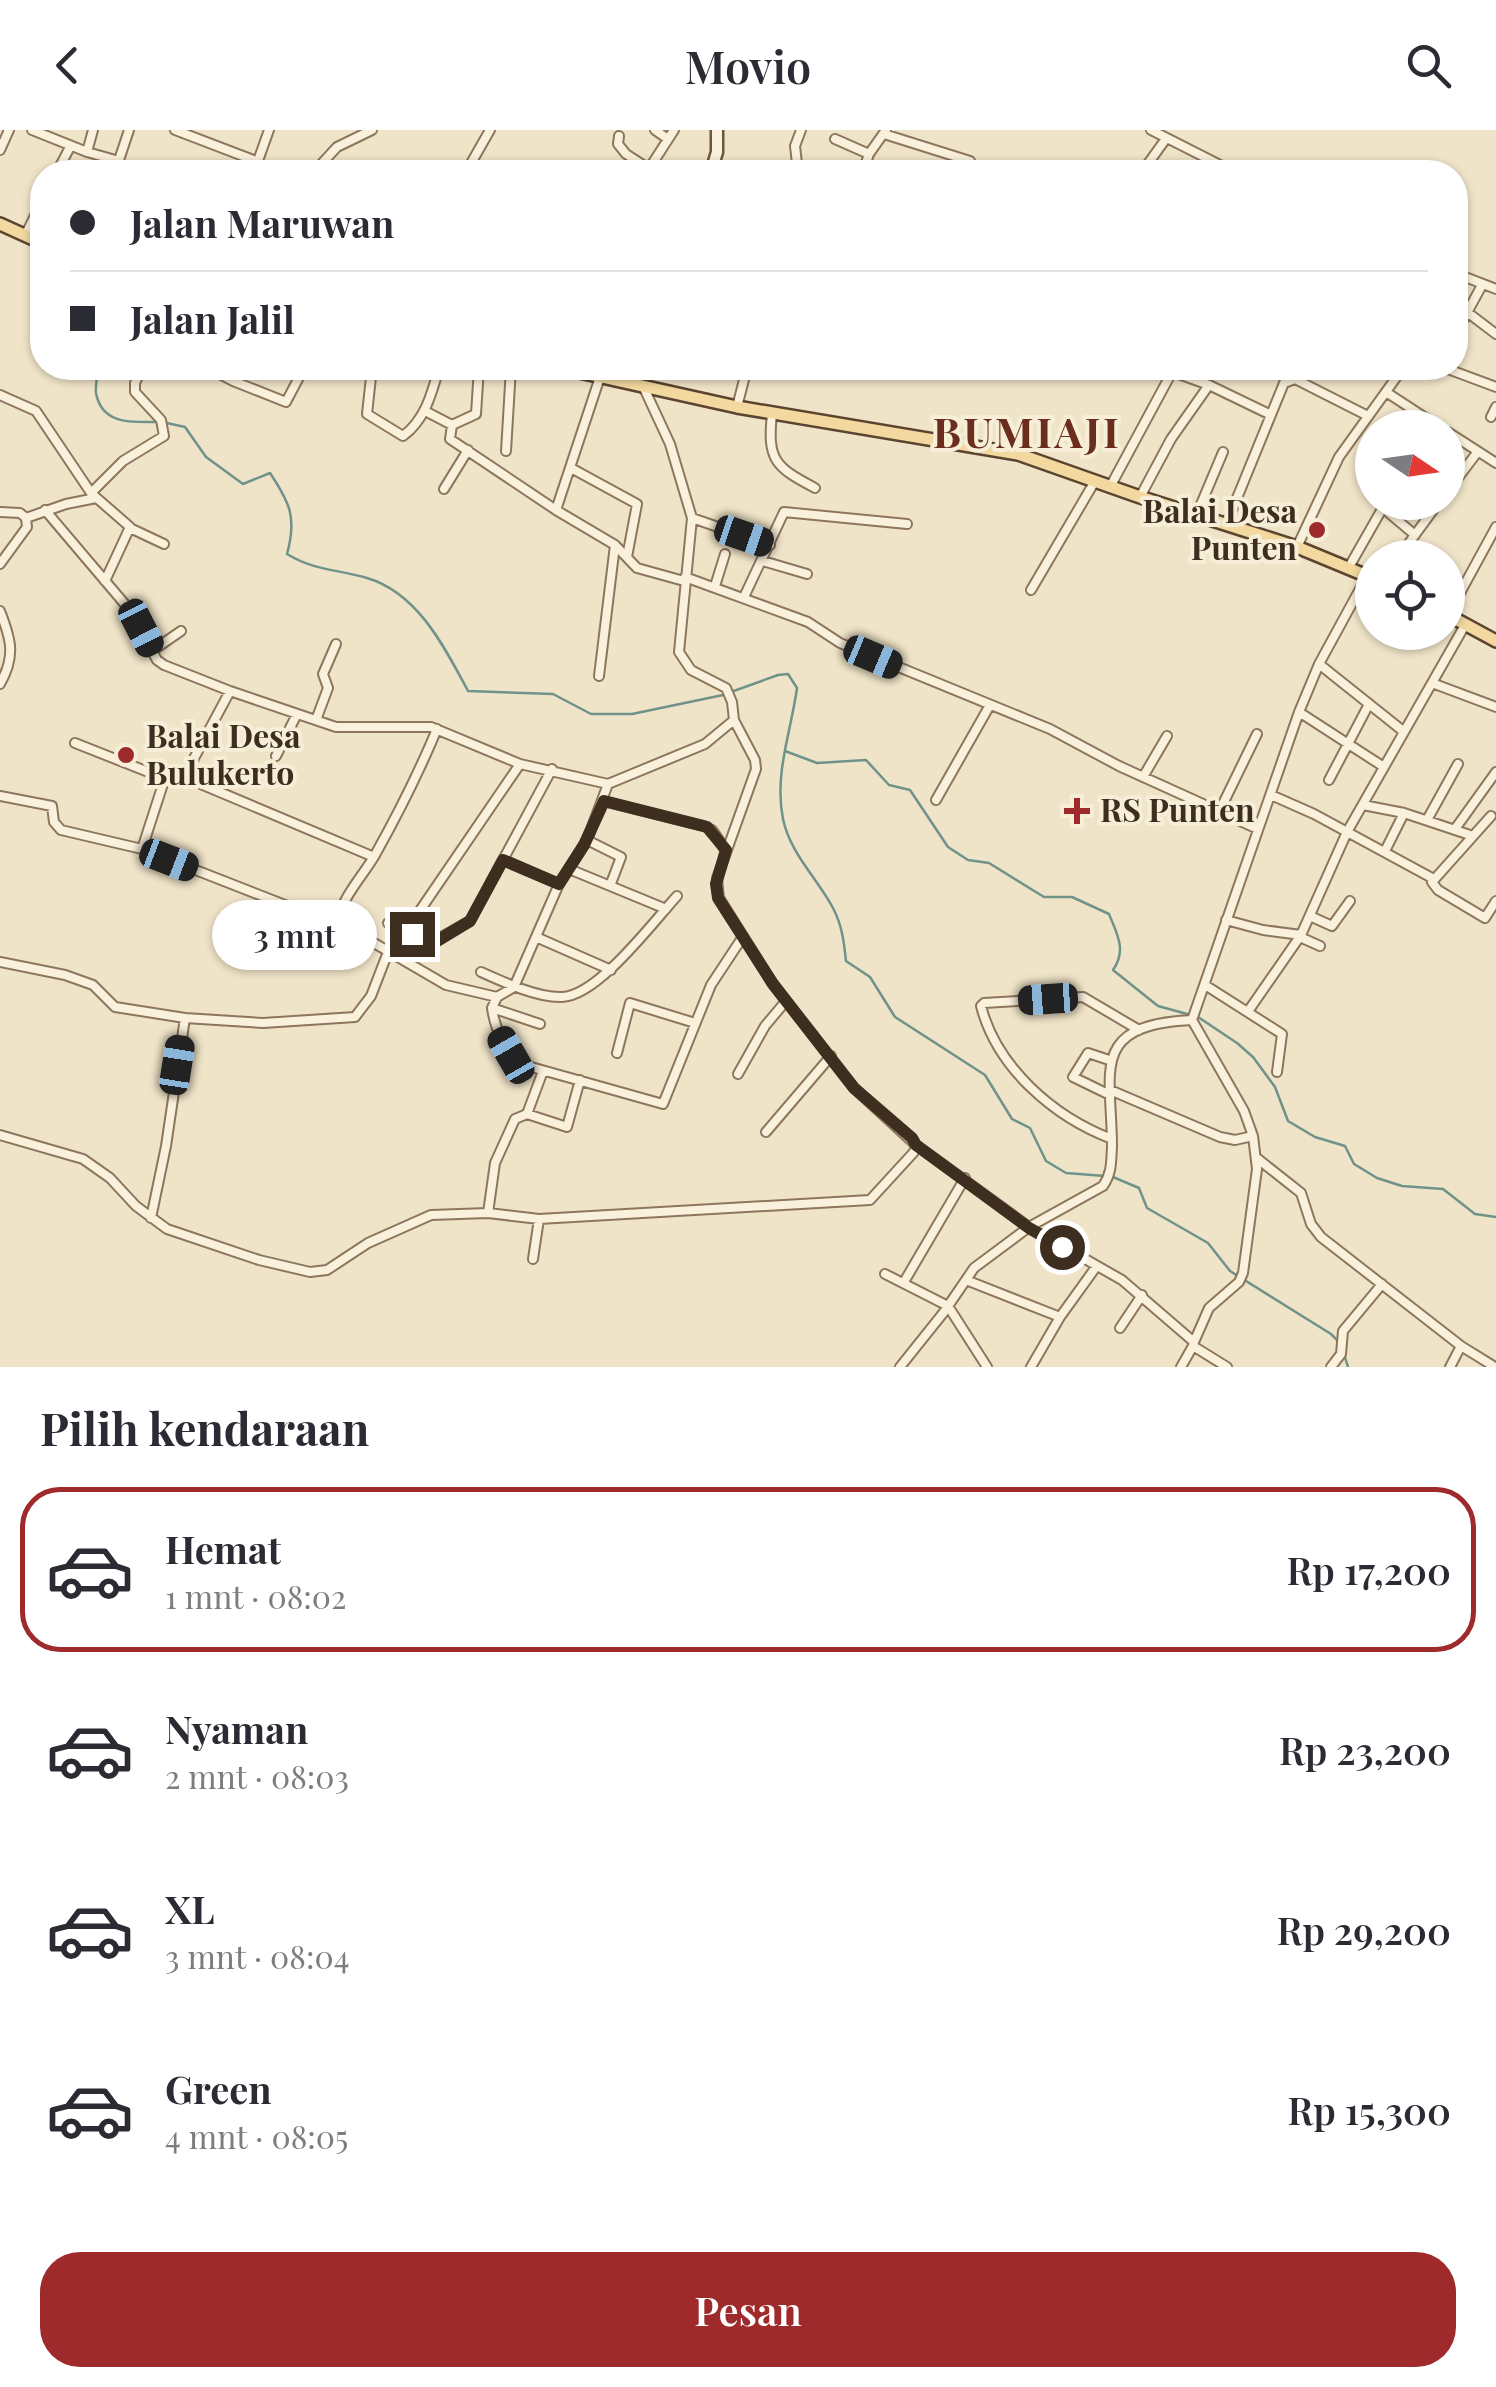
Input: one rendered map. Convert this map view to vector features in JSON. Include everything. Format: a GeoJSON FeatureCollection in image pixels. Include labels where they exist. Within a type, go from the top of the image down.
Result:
{"type":"FeatureCollection","features":[{"type":"Feature","properties":{"kind":"main road"},"geometry":{"type":"LineString","coordinates":[[0,224],[30,238]]}},
{"type":"Feature","properties":{"kind":"main road"},"geometry":{"type":"LineString","coordinates":[[623,380],[772,414],[1018,454],[1355,570]]}},
{"type":"Feature","properties":{"kind":"main road"},"geometry":{"type":"LineString","coordinates":[[1465,624],[1496,640]]}},
{"type":"Feature","properties":{"kind":"street"},"geometry":{"type":"LineString","coordinates":[[0,150],[10,130]]}},
{"type":"Feature","properties":{"kind":"street"},"geometry":{"type":"LineString","coordinates":[[32,130],[70,147],[115,160]]}},
{"type":"Feature","properties":{"kind":"street"},"geometry":{"type":"LineString","coordinates":[[87,152],[92,130]]}},
{"type":"Feature","properties":{"kind":"street"},"geometry":{"type":"LineString","coordinates":[[119,160],[130,130]]}},
{"type":"Feature","properties":{"kind":"street"},"geometry":{"type":"LineString","coordinates":[[175,130],[253,160]]}},
{"type":"Feature","properties":{"kind":"street"},"geometry":{"type":"LineString","coordinates":[[256,160],[270,130]]}},
{"type":"Feature","properties":{"kind":"street"},"geometry":{"type":"LineString","coordinates":[[325,160],[337,147],[372,130]]}},
{"type":"Feature","properties":{"kind":"street"},"geometry":{"type":"LineString","coordinates":[[473,160],[490,130]]}},
{"type":"Feature","properties":{"kind":"street"},"geometry":{"type":"LineString","coordinates":[[656,130],[668,139]]}},
{"type":"Feature","properties":{"kind":"street"},"geometry":{"type":"LineString","coordinates":[[656,160],[674,130]]}},
{"type":"Feature","properties":{"kind":"street"},"geometry":{"type":"LineString","coordinates":[[715,160],[718,130]]}},
{"type":"Feature","properties":{"kind":"street"},"geometry":{"type":"LineString","coordinates":[[797,160],[795,146],[800,130]]}},
{"type":"Feature","properties":{"kind":"street"},"geometry":{"type":"LineString","coordinates":[[1151,130],[1208,160]]}},
{"type":"Feature","properties":{"kind":"street"},"geometry":{"type":"LineString","coordinates":[[867,160],[885,132],[967,160]]}},
{"type":"Feature","properties":{"kind":"street"},"geometry":{"type":"LineString","coordinates":[[619,136],[622,150],[635,160]]}},
{"type":"Feature","properties":{"kind":"street"},"geometry":{"type":"LineString","coordinates":[[836,140],[869,154]]}},
{"type":"Feature","properties":{"kind":"street"},"geometry":{"type":"LineString","coordinates":[[1151,160],[1166,140]]}},
{"type":"Feature","properties":{"kind":"street"},"geometry":{"type":"LineString","coordinates":[[63,160],[70,147]]}},
{"type":"Feature","properties":{"kind":"street"},"geometry":{"type":"LineString","coordinates":[[25,236],[30,225]]}},
{"type":"Feature","properties":{"kind":"street"},"geometry":{"type":"LineString","coordinates":[[1468,281],[1496,289]]}},
{"type":"Feature","properties":{"kind":"street"},"geometry":{"type":"LineString","coordinates":[[1468,310],[1482,285]]}},
{"type":"Feature","properties":{"kind":"street"},"geometry":{"type":"LineString","coordinates":[[1468,313],[1496,334]]}},
{"type":"Feature","properties":{"kind":"street"},"geometry":{"type":"LineString","coordinates":[[1468,376],[1496,387]]}},
{"type":"Feature","properties":{"kind":"street"},"geometry":{"type":"LineString","coordinates":[[26,518],[94,495],[124,461],[163,437],[163,422],[135,392],[136,380]]}},
{"type":"Feature","properties":{"kind":"street"},"geometry":{"type":"LineString","coordinates":[[240,380],[286,402],[298,380]]}},
{"type":"Feature","properties":{"kind":"street"},"geometry":{"type":"LineString","coordinates":[[370,380],[366,412],[403,436],[425,411],[435,380]]}},
{"type":"Feature","properties":{"kind":"street"},"geometry":{"type":"LineString","coordinates":[[452,425],[476,414],[478,380]]}},
{"type":"Feature","properties":{"kind":"street"},"geometry":{"type":"LineString","coordinates":[[506,451],[510,380]]}},
{"type":"Feature","properties":{"kind":"street"},"geometry":{"type":"LineString","coordinates":[[556,510],[571,468],[590,380]]}},
{"type":"Feature","properties":{"kind":"street"},"geometry":{"type":"LineString","coordinates":[[737,407],[744,380]]}},
{"type":"Feature","properties":{"kind":"street"},"geometry":{"type":"LineString","coordinates":[[1110,486],[1168,380]]}},
{"type":"Feature","properties":{"kind":"street"},"geometry":{"type":"LineString","coordinates":[[1197,380],[1271,416]]}},
{"type":"Feature","properties":{"kind":"street"},"geometry":{"type":"LineString","coordinates":[[1226,525],[1282,386],[1294,380]]}},
{"type":"Feature","properties":{"kind":"street"},"geometry":{"type":"LineString","coordinates":[[1298,380],[1356,410]]}},
{"type":"Feature","properties":{"kind":"street"},"geometry":{"type":"LineString","coordinates":[[1372,410],[1394,380]]}},
{"type":"Feature","properties":{"kind":"street"},"geometry":{"type":"LineString","coordinates":[[1140,497],[1171,439],[1209,385]]}},
{"type":"Feature","properties":{"kind":"street"},"geometry":{"type":"LineString","coordinates":[[643,386],[670,444],[692,518],[678,648],[691,670],[726,688],[734,720],[755,760],[756,769],[726,850],[716,890],[742,938],[786,1002],[854,1088],[916,1145],[1029,1228],[1142,1295],[1194,1344],[1226,1367]]}},
{"type":"Feature","properties":{"kind":"street"},"geometry":{"type":"LineString","coordinates":[[1386,392],[1411,410]]}},
{"type":"Feature","properties":{"kind":"street"},"geometry":{"type":"LineString","coordinates":[[0,395],[36,411],[94,495],[130,528],[164,544]]}},
{"type":"Feature","properties":{"kind":"street"},"geometry":{"type":"LineString","coordinates":[[1491,417],[1496,407]]}},
{"type":"Feature","properties":{"kind":"street"},"geometry":{"type":"LineString","coordinates":[[425,411],[452,425]]}},
{"type":"Feature","properties":{"kind":"street"},"geometry":{"type":"LineString","coordinates":[[772,414],[772,456],[783,469],[815,488]]}},
{"type":"Feature","properties":{"kind":"street"},"geometry":{"type":"LineString","coordinates":[[452,425],[450,439],[616,546],[637,568],[715,586],[808,622],[840,643],[1050,729],[1258,829]]}},
{"type":"Feature","properties":{"kind":"street"},"geometry":{"type":"LineString","coordinates":[[1297,547],[1340,456],[1355,435]]}},
{"type":"Feature","properties":{"kind":"street"},"geometry":{"type":"LineString","coordinates":[[1465,445],[1496,464]]}},
{"type":"Feature","properties":{"kind":"street"},"geometry":{"type":"LineString","coordinates":[[444,489],[468,450]]}},
{"type":"Feature","properties":{"kind":"street"},"geometry":{"type":"LineString","coordinates":[[1196,516],[1223,452]]}},
{"type":"Feature","properties":{"kind":"street"},"geometry":{"type":"LineString","coordinates":[[1465,469],[1476,454]]}},
{"type":"Feature","properties":{"kind":"street"},"geometry":{"type":"LineString","coordinates":[[571,468],[638,504],[627,558]]}},
{"type":"Feature","properties":{"kind":"street"},"geometry":{"type":"LineString","coordinates":[[1032,590],[1095,481]]}},
{"type":"Feature","properties":{"kind":"street"},"geometry":{"type":"LineString","coordinates":[[45,510],[128,609],[164,666],[342,728],[437,729],[520,764],[608,784],[705,744],[734,720]]}},
{"type":"Feature","properties":{"kind":"street"},"geometry":{"type":"LineString","coordinates":[[0,512],[20,513],[26,518],[27,528],[0,564]]}},
{"type":"Feature","properties":{"kind":"street"},"geometry":{"type":"LineString","coordinates":[[744,596],[784,512],[907,524]]}},
{"type":"Feature","properties":{"kind":"street"},"geometry":{"type":"LineString","coordinates":[[692,518],[770,545]]}},
{"type":"Feature","properties":{"kind":"street"},"geometry":{"type":"LineString","coordinates":[[1349,567],[1376,520]]}},
{"type":"Feature","properties":{"kind":"street"},"geometry":{"type":"LineString","coordinates":[[1399,520],[1415,535]]}},
{"type":"Feature","properties":{"kind":"street"},"geometry":{"type":"LineString","coordinates":[[1411,540],[1426,520]]}},
{"type":"Feature","properties":{"kind":"street"},"geometry":{"type":"LineString","coordinates":[[1465,583],[1496,526]]}},
{"type":"Feature","properties":{"kind":"street"},"geometry":{"type":"LineString","coordinates":[[105,581],[130,528]]}},
{"type":"Feature","properties":{"kind":"street"},"geometry":{"type":"LineString","coordinates":[[599,676],[616,546]]}},
{"type":"Feature","properties":{"kind":"street"},"geometry":{"type":"LineString","coordinates":[[715,586],[724,554]]}},
{"type":"Feature","properties":{"kind":"street"},"geometry":{"type":"LineString","coordinates":[[763,560],[807,574]]}},
{"type":"Feature","properties":{"kind":"street"},"geometry":{"type":"LineString","coordinates":[[1181,1367],[1209,1308],[1243,1274],[1258,1158],[1244,1111],[1193,1016],[1300,712],[1319,664],[1355,603]]}},
{"type":"Feature","properties":{"kind":"street"},"geometry":{"type":"LineString","coordinates":[[0,611],[12,640],[12,655],[0,684]]}},
{"type":"Feature","properties":{"kind":"street"},"geometry":{"type":"LineString","coordinates":[[152,651],[181,632]]}},
{"type":"Feature","properties":{"kind":"street"},"geometry":{"type":"LineString","coordinates":[[316,720],[328,688],[323,674],[336,644]]}},
{"type":"Feature","properties":{"kind":"street"},"geometry":{"type":"LineString","coordinates":[[1249,1010],[1300,936],[1347,832],[1450,650]]}},
{"type":"Feature","properties":{"kind":"street"},"geometry":{"type":"LineString","coordinates":[[1319,664],[1403,731]]}},
{"type":"Feature","properties":{"kind":"street"},"geometry":{"type":"LineString","coordinates":[[1432,683],[1496,707]]}},
{"type":"Feature","properties":{"kind":"street"},"geometry":{"type":"LineString","coordinates":[[184,778],[230,691]]}},
{"type":"Feature","properties":{"kind":"street"},"geometry":{"type":"LineString","coordinates":[[1328,780],[1369,704]]}},
{"type":"Feature","properties":{"kind":"street"},"geometry":{"type":"LineString","coordinates":[[936,800],[990,705]]}},
{"type":"Feature","properties":{"kind":"street"},"geometry":{"type":"LineString","coordinates":[[1300,712],[1384,767]]}},
{"type":"Feature","properties":{"kind":"street"},"geometry":{"type":"LineString","coordinates":[[276,756],[297,714]]}},
{"type":"Feature","properties":{"kind":"street"},"geometry":{"type":"LineString","coordinates":[[338,922],[340,910],[374,857],[437,729]]}},
{"type":"Feature","properties":{"kind":"street"},"geometry":{"type":"LineString","coordinates":[[1219,812],[1256,734]]}},
{"type":"Feature","properties":{"kind":"street"},"geometry":{"type":"LineString","coordinates":[[1143,777],[1167,736]]}},
{"type":"Feature","properties":{"kind":"street"},"geometry":{"type":"LineString","coordinates":[[75,743],[166,779]]}},
{"type":"Feature","properties":{"kind":"street"},"geometry":{"type":"LineString","coordinates":[[0,962],[65,975],[93,986],[115,1007],[185,1018],[262,1024],[355,1017],[366,1005],[388,952],[520,764]]}},
{"type":"Feature","properties":{"kind":"street"},"geometry":{"type":"LineString","coordinates":[[1427,820],[1458,764]]}},
{"type":"Feature","properties":{"kind":"street"},"geometry":{"type":"LineString","coordinates":[[388,923],[432,944],[466,924],[552,769]]}},
{"type":"Feature","properties":{"kind":"street"},"geometry":{"type":"LineString","coordinates":[[1455,830],[1496,772]]}},
{"type":"Feature","properties":{"kind":"street"},"geometry":{"type":"LineString","coordinates":[[142,849],[166,779],[172,776],[374,857]]}},
{"type":"Feature","properties":{"kind":"street"},"geometry":{"type":"LineString","coordinates":[[608,784],[587,840],[559,884],[514,987],[497,997],[492,1008],[500,1035],[514,1058],[543,1071],[663,1104],[717,973],[742,938]]}},
{"type":"Feature","properties":{"kind":"street"},"geometry":{"type":"LineString","coordinates":[[1271,795],[1432,878],[1438,890],[1485,918],[1496,901]]}},
{"type":"Feature","properties":{"kind":"street"},"geometry":{"type":"LineString","coordinates":[[0,796],[52,806],[54,822],[61,830],[142,849],[326,922],[338,922],[446,985],[497,997]]}},
{"type":"Feature","properties":{"kind":"street"},"geometry":{"type":"LineString","coordinates":[[604,801],[707,827],[726,850]]}},
{"type":"Feature","properties":{"kind":"street"},"geometry":{"type":"LineString","coordinates":[[1362,806],[1427,820],[1472,836]]}},
{"type":"Feature","properties":{"kind":"street"},"geometry":{"type":"LineString","coordinates":[[1385,851],[1404,814]]}},
{"type":"Feature","properties":{"kind":"street"},"geometry":{"type":"LineString","coordinates":[[1432,878],[1491,816]]}},
{"type":"Feature","properties":{"kind":"street"},"geometry":{"type":"LineString","coordinates":[[587,840],[621,857],[610,886]]}},
{"type":"Feature","properties":{"kind":"street"},"geometry":{"type":"LineString","coordinates":[[503,860],[559,884]]}},
{"type":"Feature","properties":{"kind":"street"},"geometry":{"type":"LineString","coordinates":[[568,870],[666,909]]}},
{"type":"Feature","properties":{"kind":"street"},"geometry":{"type":"LineString","coordinates":[[482,972],[514,987],[563,998],[580,992],[612,970],[677,896]]}},
{"type":"Feature","properties":{"kind":"street"},"geometry":{"type":"LineString","coordinates":[[1310,916],[1332,926],[1350,901]]}},
{"type":"Feature","properties":{"kind":"street"},"geometry":{"type":"LineString","coordinates":[[1226,920],[1300,936],[1320,946]]}},
{"type":"Feature","properties":{"kind":"street"},"geometry":{"type":"LineString","coordinates":[[536,937],[612,970]]}},
{"type":"Feature","properties":{"kind":"street"},"geometry":{"type":"LineString","coordinates":[[1204,985],[1283,1035],[1278,1072]]}},
{"type":"Feature","properties":{"kind":"street"},"geometry":{"type":"LineString","coordinates":[[1112,1138],[1082,1126],[1022,1080],[981,1006],[1083,997],[1139,1030]]}},
{"type":"Feature","properties":{"kind":"street"},"geometry":{"type":"LineString","coordinates":[[738,1074],[765,1026],[786,1002]]}},
{"type":"Feature","properties":{"kind":"street"},"geometry":{"type":"LineString","coordinates":[[617,1052],[630,1003],[695,1023]]}},
{"type":"Feature","properties":{"kind":"street"},"geometry":{"type":"LineString","coordinates":[[492,1008],[540,1024]]}},
{"type":"Feature","properties":{"kind":"street"},"geometry":{"type":"LineString","coordinates":[[900,1367],[986,1256],[1104,1186],[1112,1166],[1109,1060],[1114,1050],[1139,1030],[1193,1016]]}},
{"type":"Feature","properties":{"kind":"street"},"geometry":{"type":"LineString","coordinates":[[150,1218],[166,1146],[185,1018]]}},
{"type":"Feature","properties":{"kind":"street"},"geometry":{"type":"LineString","coordinates":[[1109,1060],[1088,1053],[1073,1077],[1230,1140],[1254,1136]]}},
{"type":"Feature","properties":{"kind":"street"},"geometry":{"type":"LineString","coordinates":[[766,1132],[831,1056]]}},
{"type":"Feature","properties":{"kind":"street"},"geometry":{"type":"LineString","coordinates":[[527,1114],[543,1071]]}},
{"type":"Feature","properties":{"kind":"street"},"geometry":{"type":"LineString","coordinates":[[488,1213],[495,1163],[518,1116],[527,1114],[567,1127],[580,1080]]}},
{"type":"Feature","properties":{"kind":"street"},"geometry":{"type":"LineString","coordinates":[[0,1135],[83,1159],[167,1229],[293,1270],[317,1272],[332,1268],[368,1244],[431,1215],[488,1213],[539,1219],[867,1200],[890,1179],[916,1145]]}},
{"type":"Feature","properties":{"kind":"street"},"geometry":{"type":"LineString","coordinates":[[1258,1158],[1302,1193],[1311,1224],[1321,1236],[1461,1346],[1495,1367]]}},
{"type":"Feature","properties":{"kind":"street"},"geometry":{"type":"LineString","coordinates":[[904,1282],[964,1178]]}},
{"type":"Feature","properties":{"kind":"street"},"geometry":{"type":"LineString","coordinates":[[533,1259],[539,1219]]}},
{"type":"Feature","properties":{"kind":"street"},"geometry":{"type":"LineString","coordinates":[[1031,1367],[1096,1267]]}},
{"type":"Feature","properties":{"kind":"street"},"geometry":{"type":"LineString","coordinates":[[886,1274],[948,1306],[988,1367]]}},
{"type":"Feature","properties":{"kind":"street"},"geometry":{"type":"LineString","coordinates":[[966,1280],[1060,1317]]}},
{"type":"Feature","properties":{"kind":"street"},"geometry":{"type":"LineString","coordinates":[[1331,1367],[1341,1354],[1343,1331],[1382,1284]]}},
{"type":"Feature","properties":{"kind":"street"},"geometry":{"type":"LineString","coordinates":[[1120,1328],[1142,1295]]}},
{"type":"Feature","properties":{"kind":"street"},"geometry":{"type":"LineString","coordinates":[[1450,1367],[1461,1346]]}},
{"type":"Feature","properties":{"kind":"waterway"},"geometry":{"type":"LineString","coordinates":[[97,380],[99,404],[112,417],[159,422]]}},
{"type":"Feature","properties":{"kind":"waterway"},"geometry":{"type":"LineString","coordinates":[[167,423],[185,427],[206,457],[243,484],[270,473],[290,511],[287,554],[317,567],[367,578],[401,596],[428,624],[468,691],[553,694],[591,714],[632,714],[723,695]]}},
{"type":"Feature","properties":{"kind":"waterway"},"geometry":{"type":"LineString","coordinates":[[731,692],[788,674],[797,688],[782,769],[783,819],[798,854],[836,914],[846,961],[870,977],[895,1017],[985,1075],[1012,1119],[1030,1128],[1046,1161],[1066,1173],[1105,1176]]}},
{"type":"Feature","properties":{"kind":"waterway"},"geometry":{"type":"LineString","coordinates":[[785,751],[817,763],[866,760],[889,785],[910,790],[948,847],[968,860],[989,863],[1044,897],[1072,897],[1109,914],[1120,949],[1113,970],[1158,1006],[1198,1017],[1237,1043],[1275,1087],[1288,1121],[1315,1137],[1345,1146],[1354,1164],[1377,1178],[1402,1186],[1443,1189],[1475,1214],[1496,1217]]}},
{"type":"Feature","properties":{"kind":"waterway"},"geometry":{"type":"LineString","coordinates":[[1113,1177],[1139,1188],[1147,1208],[1208,1243],[1230,1271],[1340,1343]]}},
{"type":"Feature","properties":{"kind":"waterway"},"geometry":{"type":"LineString","coordinates":[[1344,1354],[1348,1367]]}},
{"type":"Feature","properties":{"kind":"place","name":"Balai Desa Punten"},"geometry":{"type":"Point","coordinates":[1317,530]}},
{"type":"Feature","properties":{"kind":"place","name":"Balai Desa Bulukerto"},"geometry":{"type":"Point","coordinates":[126,755]}},
{"type":"Feature","properties":{"kind":"place","name":"RS Punten"},"geometry":{"type":"Point","coordinates":[1077,811]}},
{"type":"Feature","properties":{"kind":"district","name":"BUMIAJI"},"geometry":{"type":"Point","coordinates":[1027,433]}},
{"type":"Feature","properties":{"kind":"route"},"geometry":{"type":"LineString","coordinates":[[412,934],[432,944],[470,921],[503,860],[559,884],[584,845],[604,801],[707,827],[726,850],[716,884],[718,898],[773,984],[854,1088],[916,1145],[1029,1228],[1062,1247]]}}]}
